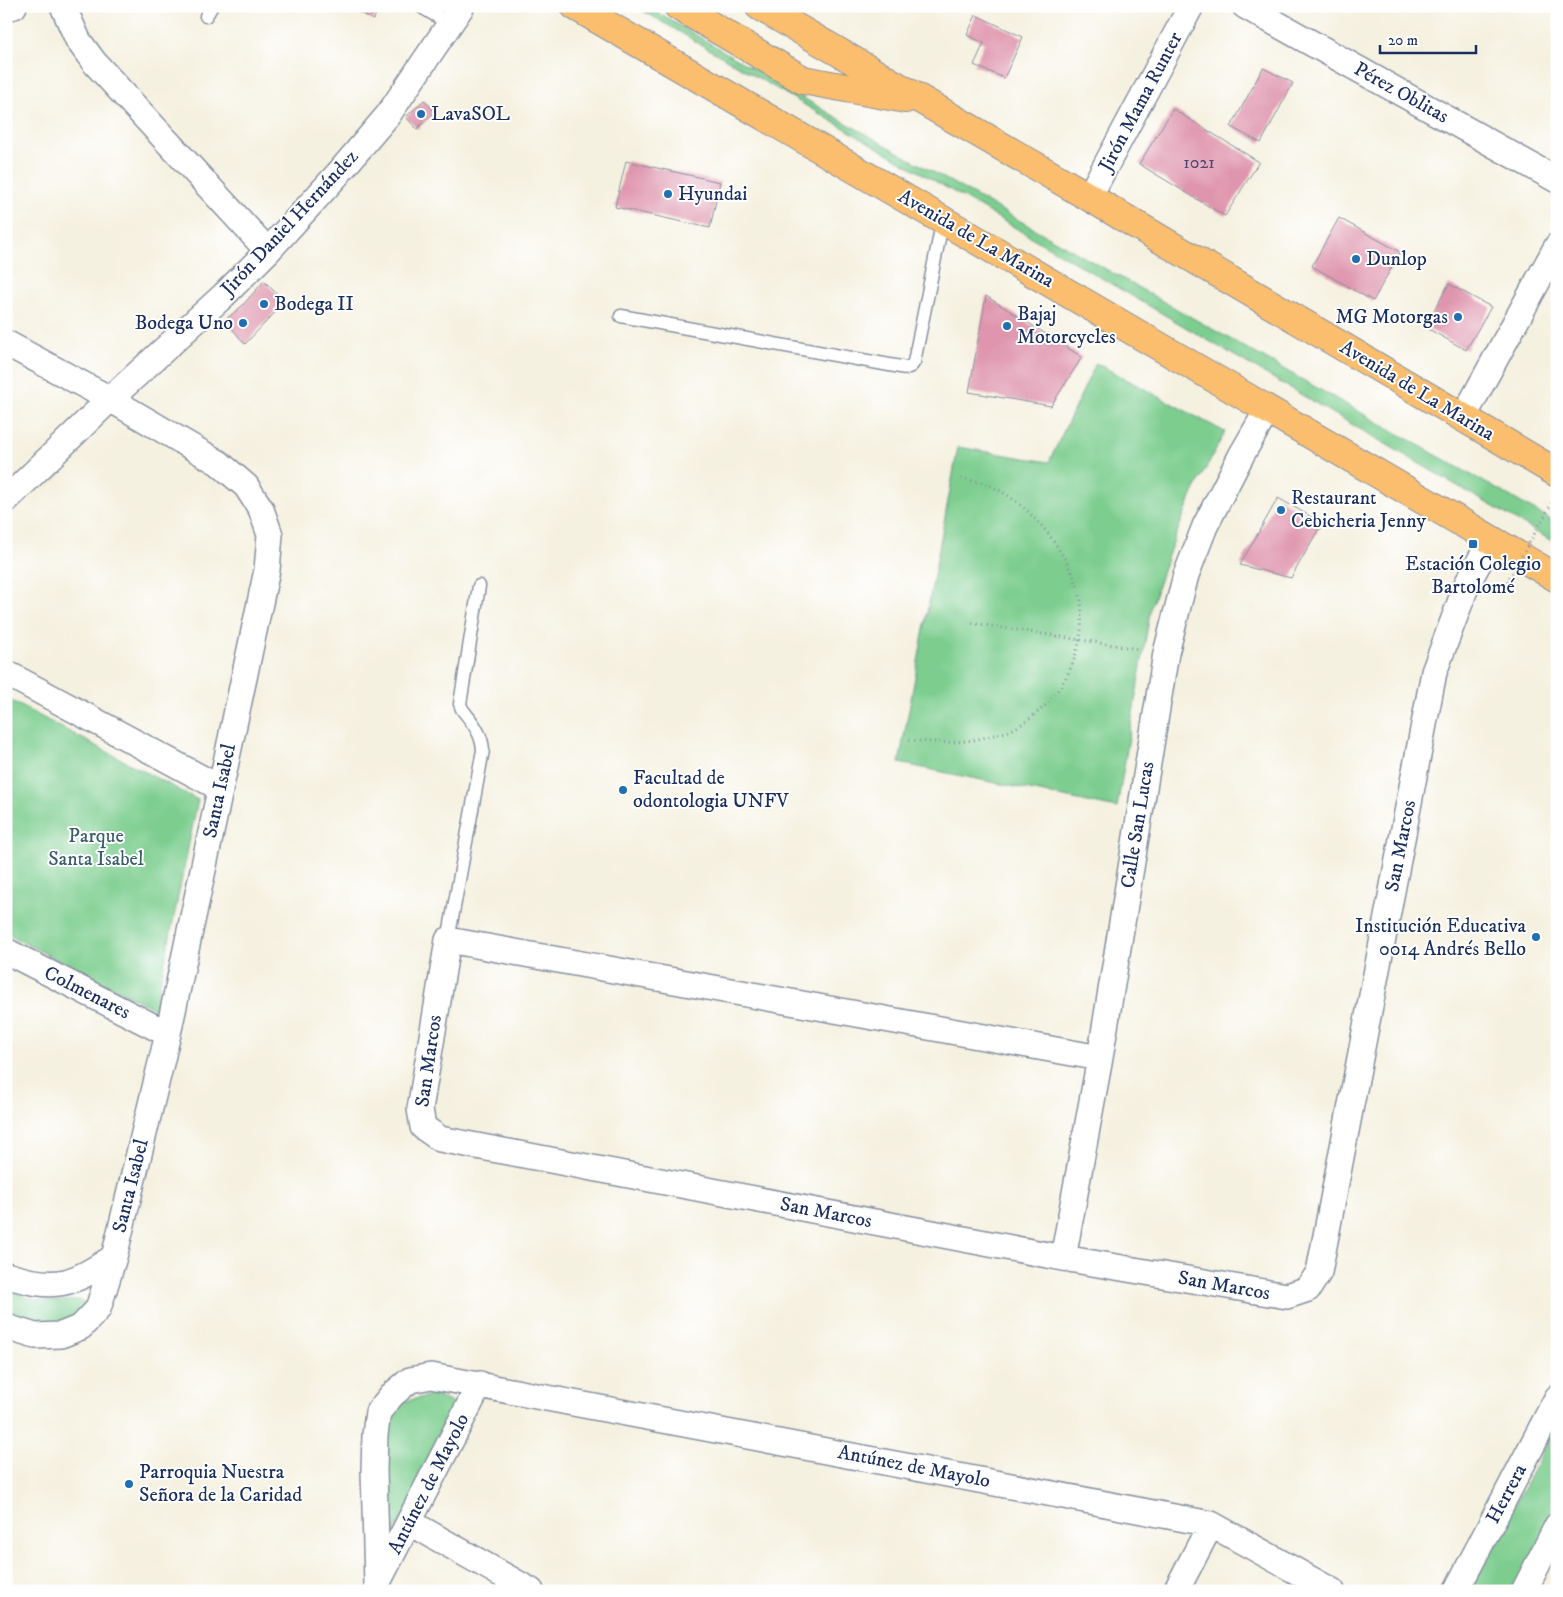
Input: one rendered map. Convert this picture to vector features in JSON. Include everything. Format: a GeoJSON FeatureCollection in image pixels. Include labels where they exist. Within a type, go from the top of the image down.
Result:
{"type":"FeatureCollection","features":[{"type":"Feature","properties":{"kind":"main road","name":"Avenida de La Marina"},"geometry":{"type":"LineString","coordinates":[[575,6],[1557,578]]}},
{"type":"Feature","properties":{"kind":"main road"},"geometry":{"type":"LineString","coordinates":[[678,6],[803,80],[927,103]]}},
{"type":"Feature","properties":{"kind":"main road","name":"Avenida de La Marina"},"geometry":{"type":"LineString","coordinates":[[758,6],[1089,197],[1557,473]]}},
{"type":"Feature","properties":{"kind":"street"},"geometry":{"type":"LineString","coordinates":[[6,8],[14,6]]}},
{"type":"Feature","properties":{"kind":"street"},"geometry":{"type":"LineString","coordinates":[[63,6],[78,40],[94,62],[268,251]]}},
{"type":"Feature","properties":{"kind":"street","name":"Jirón Mama Runter"},"geometry":{"type":"LineString","coordinates":[[1089,197],[1191,6]]}},
{"type":"Feature","properties":{"kind":"street","name":"Pérez Oblitas"},"geometry":{"type":"LineString","coordinates":[[1245,6],[1557,180]]}},
{"type":"Feature","properties":{"kind":"street","name":"Jirón Daniel Hernández"},"geometry":{"type":"LineString","coordinates":[[6,500],[110,399],[224,295],[268,251],[337,175],[388,114],[456,15]]}},
{"type":"Feature","properties":{"kind":"street"},"geometry":{"type":"LineString","coordinates":[[1463,418],[1557,246]]}},
{"type":"Feature","properties":{"kind":"street"},"geometry":{"type":"LineString","coordinates":[[6,344],[110,399]]}},
{"type":"Feature","properties":{"kind":"street","name":"Santa Isabel"},"geometry":{"type":"LineString","coordinates":[[6,1327],[35,1336],[61,1335],[81,1327],[98,1310],[114,1257],[168,1034],[267,570],[270,535],[261,509],[246,486],[219,463],[110,399]]}},
{"type":"Feature","properties":{"kind":"street","name":"Calle San Lucas"},"geometry":{"type":"LineString","coordinates":[[1063,1258],[1100,1058],[1166,653],[1186,575],[1206,526],[1242,454],[1268,409]]}},
{"type":"Feature","properties":{"kind":"street","name":"San Marcos"},"geometry":{"type":"LineString","coordinates":[[448,940],[420,1109],[423,1127],[440,1139],[1063,1258],[1287,1296],[1308,1289],[1320,1272],[1434,672],[1467,584],[1492,540]]}},
{"type":"Feature","properties":{"kind":"street"},"geometry":{"type":"LineString","coordinates":[[6,673],[220,788]]}},
{"type":"Feature","properties":{"kind":"street"},"geometry":{"type":"LineString","coordinates":[[448,940],[1100,1058]]}},
{"type":"Feature","properties":{"kind":"street","name":"Colmenares"},"geometry":{"type":"LineString","coordinates":[[6,952],[168,1034]]}},
{"type":"Feature","properties":{"kind":"street","name":"Santa Isabel"},"geometry":{"type":"LineString","coordinates":[[6,1275],[30,1282],[60,1284],[86,1275],[114,1257]]}},
{"type":"Feature","properties":{"kind":"street","name":"Antúnez de Mayolo"},"geometry":{"type":"LineString","coordinates":[[375,1588],[374,1470],[378,1412],[392,1395],[410,1380],[431,1376],[1211,1524],[1332,1591]]}},
{"type":"Feature","properties":{"kind":"street","name":"Antúnez de Mayolo"},"geometry":{"type":"LineString","coordinates":[[375,1588],[480,1384]]}},
{"type":"Feature","properties":{"kind":"street","name":"Herrera"},"geometry":{"type":"LineString","coordinates":[[1456,1591],[1557,1398]]}},
{"type":"Feature","properties":{"kind":"street"},"geometry":{"type":"LineString","coordinates":[[409,1522],[531,1591]]}},
{"type":"Feature","properties":{"kind":"street"},"geometry":{"type":"LineString","coordinates":[[1176,1591],[1211,1524]]}},
{"type":"Feature","properties":{"kind":"street"},"geometry":{"type":"LineString","coordinates":[[1524,1591],[1557,1526]]}},
{"type":"Feature","properties":{"kind":"lane"},"geometry":{"type":"LineString","coordinates":[[420,6],[456,15]]}},
{"type":"Feature","properties":{"kind":"lane"},"geometry":{"type":"LineString","coordinates":[[621,316],[906,368],[914,362],[943,219]]}},
{"type":"Feature","properties":{"kind":"lane"},"geometry":{"type":"LineString","coordinates":[[448,940],[483,750],[483,740],[480,733],[460,704],[479,586]]}},
{"type":"Feature","properties":{"kind":"path"},"geometry":{"type":"LineString","coordinates":[[909,740],[940,744],[970,742],[1009,731],[1042,710],[1048,703],[1067,678],[1081,640],[1081,600],[1068,562],[1044,528],[1016,501],[987,484],[961,478]]}},
{"type":"Feature","properties":{"kind":"path"},"geometry":{"type":"LineString","coordinates":[[1507,582],[1557,494]]}},
{"type":"Feature","properties":{"kind":"path"},"geometry":{"type":"LineString","coordinates":[[972,623],[1166,653]]}},
{"type":"Feature","properties":{"kind":"green space"},"geometry":{"type":"Polygon","coordinates":[[[635,6],[646,6],[848,124],[1557,523],[1557,544],[635,6]]]}},
{"type":"Feature","properties":{"kind":"green space"},"geometry":{"type":"Polygon","coordinates":[[[1096,363],[1225,432],[1193,493],[1170,550],[1151,607],[1117,808],[899,763],[958,447],[1049,462],[1096,363]]]}},
{"type":"Feature","properties":{"kind":"green space","name":"Parque Santa Isabel"},"geometry":{"type":"Polygon","coordinates":[[[6,698],[198,800],[155,1009],[6,934],[6,698]]]}},
{"type":"Feature","properties":{"kind":"green space"},"geometry":{"type":"Polygon","coordinates":[[[11,1290],[29,1298],[45,1301],[79,1300],[88,1306],[80,1321],[52,1328],[13,1319],[6,1314],[6,1291],[11,1290]]]}},
{"type":"Feature","properties":{"kind":"green space"},"geometry":{"type":"Polygon","coordinates":[[[433,1395],[461,1406],[393,1536],[386,1532],[384,1430],[392,1415],[405,1401],[433,1395]]]}},
{"type":"Feature","properties":{"kind":"green space"},"geometry":{"type":"Polygon","coordinates":[[[1557,1425],[1557,1514],[1517,1591],[1469,1591],[1557,1425]]]}},
{"type":"Feature","properties":{"kind":"building"},"geometry":{"type":"Polygon","coordinates":[[[347,6],[381,6],[373,20],[347,6]]]}},
{"type":"Feature","properties":{"kind":"building"},"geometry":{"type":"Polygon","coordinates":[[[976,15],[1023,37],[1004,78],[974,65],[984,43],[967,35],[976,15]]]}},
{"type":"Feature","properties":{"kind":"building"},"geometry":{"type":"Polygon","coordinates":[[[1263,68],[1293,83],[1261,143],[1231,127],[1263,68]]]}},
{"type":"Feature","properties":{"kind":"building","name":"LavaSOL"},"geometry":{"type":"Polygon","coordinates":[[[424,100],[435,112],[417,129],[406,117],[424,100]]]}},
{"type":"Feature","properties":{"kind":"building"},"geometry":{"type":"Polygon","coordinates":[[[1173,109],[1259,162],[1225,216],[1139,164],[1173,109]]]}},
{"type":"Feature","properties":{"kind":"building","name":"Hyundai"},"geometry":{"type":"Polygon","coordinates":[[[626,161],[720,182],[710,228],[615,207],[626,161]]]}},
{"type":"Feature","properties":{"kind":"building","name":"Dunlop"},"geometry":{"type":"Polygon","coordinates":[[[1339,218],[1400,252],[1373,301],[1312,266],[1339,218]]]}},
{"type":"Feature","properties":{"kind":"building"},"geometry":{"type":"Polygon","coordinates":[[[264,281],[285,302],[245,344],[225,320],[242,306],[264,281]]]}},
{"type":"Feature","properties":{"kind":"building","name":"MG Motorgas"},"geometry":{"type":"Polygon","coordinates":[[[1449,284],[1491,307],[1466,350],[1425,327],[1449,284]]]}},
{"type":"Feature","properties":{"kind":"building","name":"Bajaj Motorcycles"},"geometry":{"type":"Polygon","coordinates":[[[986,296],[1082,357],[1051,406],[969,392],[986,296]]]}},
{"type":"Feature","properties":{"kind":"building"},"geometry":{"type":"Polygon","coordinates":[[[1278,498],[1322,523],[1291,578],[1240,565],[1278,498]]]}},
{"type":"Feature","properties":{"kind":"place","name":"LavaSOL"},"geometry":{"type":"Point","coordinates":[421,114]}},
{"type":"Feature","properties":{"kind":"place","name":"Hyundai"},"geometry":{"type":"Point","coordinates":[668,194]}},
{"type":"Feature","properties":{"kind":"place","name":"Dunlop"},"geometry":{"type":"Point","coordinates":[1356,259]}},
{"type":"Feature","properties":{"kind":"place","name":"Bodega II"},"geometry":{"type":"Point","coordinates":[264,304]}},
{"type":"Feature","properties":{"kind":"place","name":"MG Motorgas"},"geometry":{"type":"Point","coordinates":[1458,317]}},
{"type":"Feature","properties":{"kind":"place","name":"Bodega Uno"},"geometry":{"type":"Point","coordinates":[243,323]}},
{"type":"Feature","properties":{"kind":"place","name":"Bajaj Motorcycles"},"geometry":{"type":"Point","coordinates":[1007,326]}},
{"type":"Feature","properties":{"kind":"place","name":"Restaurant Cebicheria Jenny"},"geometry":{"type":"Point","coordinates":[1281,510]}},
{"type":"Feature","properties":{"kind":"place","name":"Estación Colegio Bartolomé"},"geometry":{"type":"Point","coordinates":[1473,544]}},
{"type":"Feature","properties":{"kind":"place","name":"Facultad de odontologia UNFV"},"geometry":{"type":"Point","coordinates":[623,790]}},
{"type":"Feature","properties":{"kind":"place","name":"Institución Educativa 0014 Andrés Bello"},"geometry":{"type":"Point","coordinates":[1536,937]}},
{"type":"Feature","properties":{"kind":"place","name":"Parroquia Nuestra Señora de la Caridad"},"geometry":{"type":"Point","coordinates":[129,1484]}}]}
